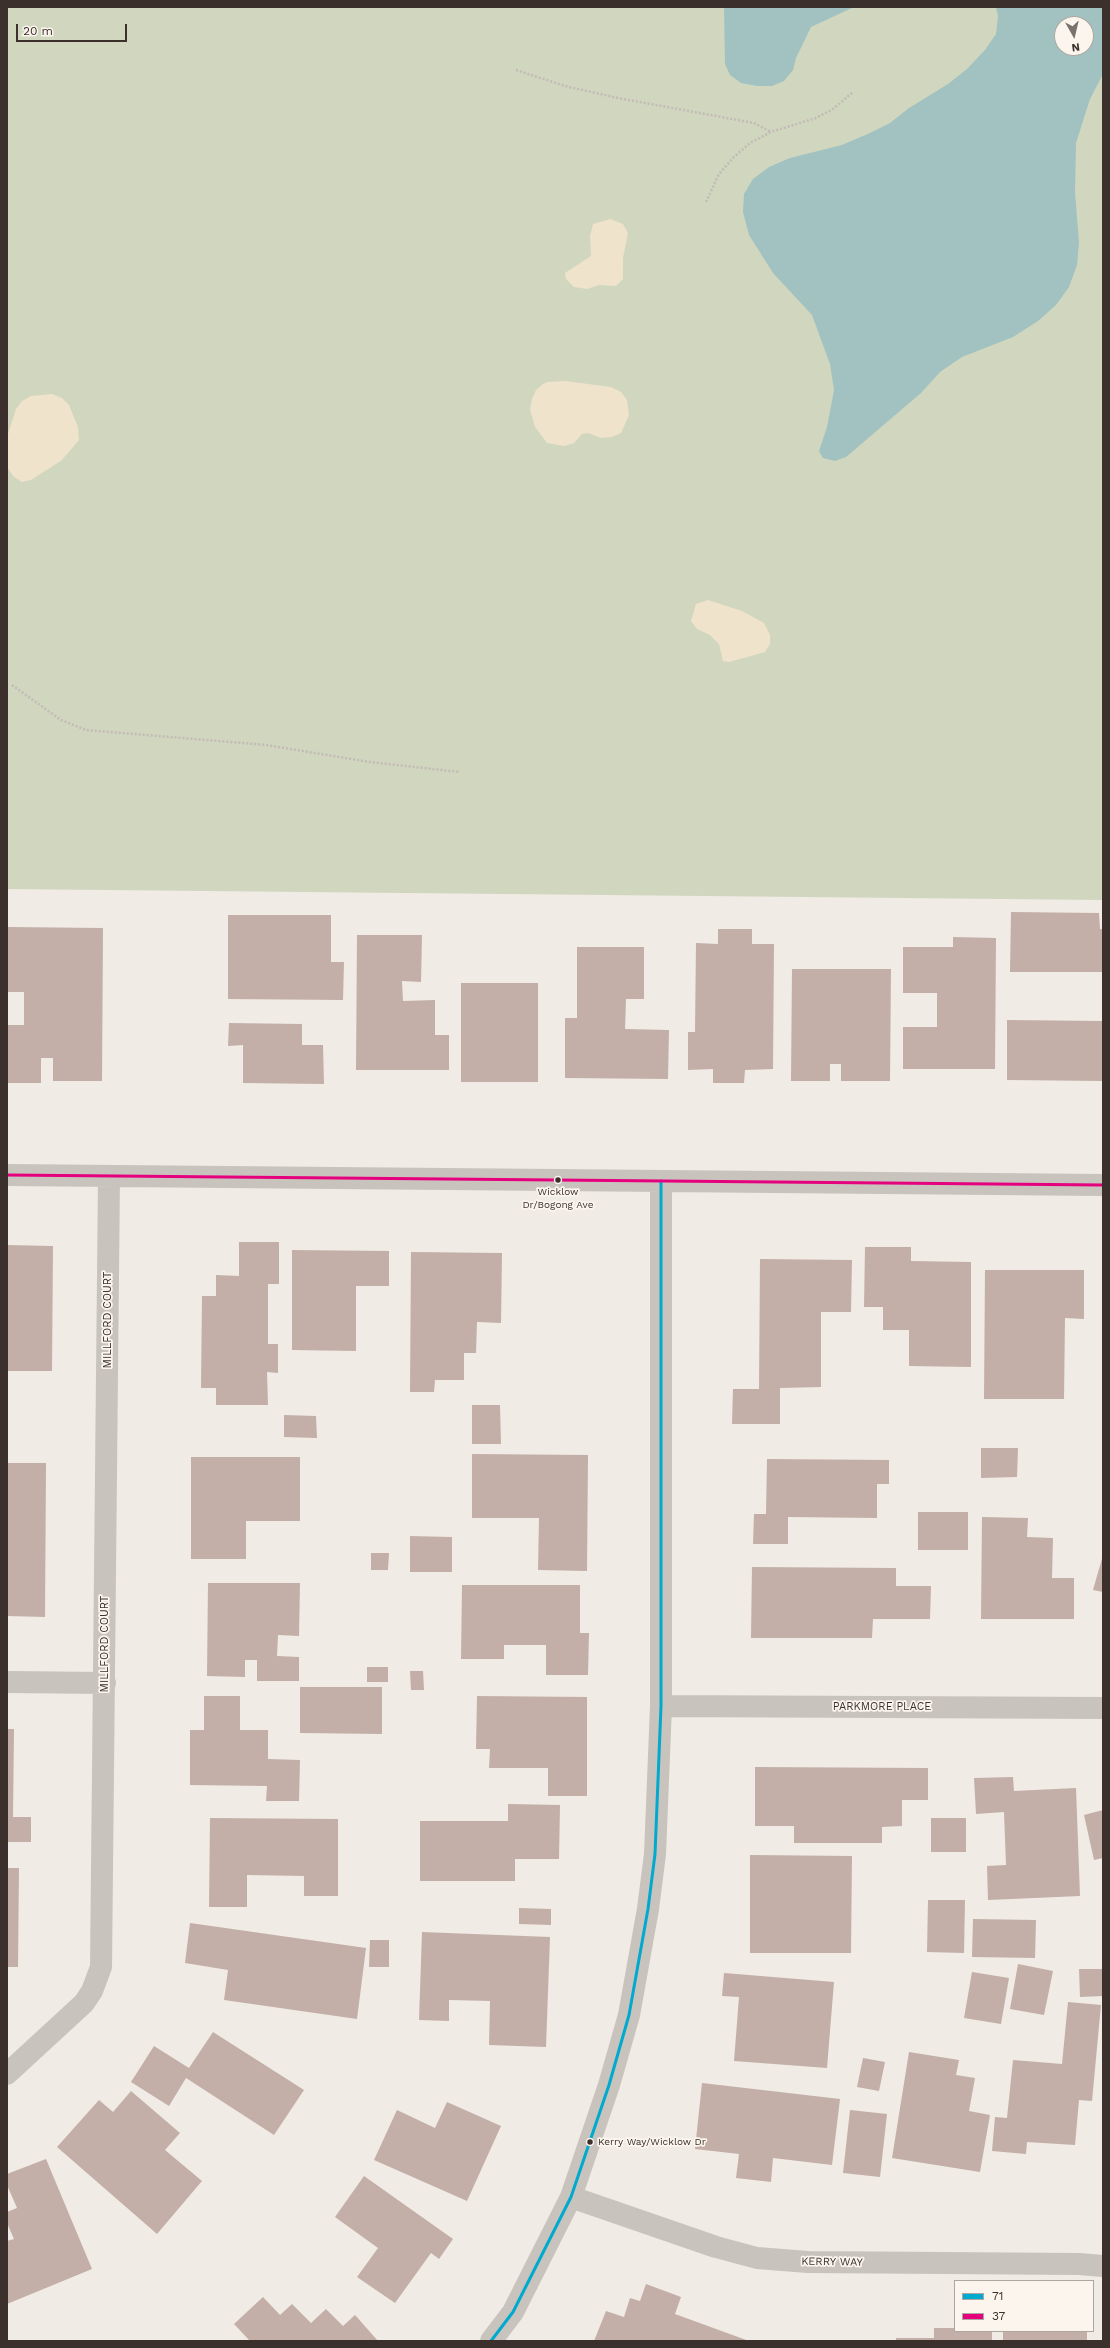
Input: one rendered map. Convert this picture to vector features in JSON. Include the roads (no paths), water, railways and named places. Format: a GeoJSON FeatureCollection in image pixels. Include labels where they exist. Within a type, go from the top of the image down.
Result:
{"type":"FeatureCollection","features":[{"type":"Feature","properties":{"kind":"street"},"geometry":{"type":"LineString","coordinates":[[7,1175],[1103,1185]]}},
{"type":"Feature","properties":{"kind":"street","name":"MILLFORD COURT"},"geometry":{"type":"LineString","coordinates":[[7,2074],[84,2003],[92,1991],[101,1967],[109,1176]]}},
{"type":"Feature","properties":{"kind":"street"},"geometry":{"type":"LineString","coordinates":[[491,2341],[512,2312],[571,2197],[609,2085],[629,2015],[640,1959],[655,1854],[661,1706],[661,1181]]}},
{"type":"Feature","properties":{"kind":"street"},"geometry":{"type":"LineString","coordinates":[[7,1682],[105,1683]]}},
{"type":"Feature","properties":{"kind":"street","name":"PARKMORE PLACE"},"geometry":{"type":"LineString","coordinates":[[661,1706],[1103,1708]]}},
{"type":"Feature","properties":{"kind":"street","name":"KERRY WAY"},"geometry":{"type":"LineString","coordinates":[[571,2197],[716,2247],[756,2258],[808,2262],[1079,2264],[1103,2266]]}},
{"type":"Feature","properties":{"kind":"water"},"geometry":{"type":"Polygon","coordinates":[[[724,7],[854,7],[811,27],[796,58],[793,70],[784,81],[772,86],[757,86],[741,83],[730,75],[725,64],[724,7]]]}},
{"type":"Feature","properties":{"kind":"water"},"geometry":{"type":"Polygon","coordinates":[[[996,7],[1103,7],[1103,74],[1090,99],[1076,143],[1075,192],[1079,243],[1077,265],[1069,287],[1056,305],[1038,321],[1013,337],[962,357],[940,372],[921,393],[846,457],[835,461],[823,458],[819,451],[827,427],[834,390],[830,364],[812,315],[773,273],[749,235],[743,212],[744,194],[753,179],[769,167],[790,158],[842,145],[890,123],[909,108],[948,84],[967,69],[985,50],[996,34],[998,16],[996,7]]]}},
{"type":"Feature","properties":{"kind":"place","name":"Wicklow Dr/Bogong Ave"},"geometry":{"type":"Point","coordinates":[558,1180]}},
{"type":"Feature","properties":{"kind":"place","name":"Kerry Way/Wicklow Dr"},"geometry":{"type":"Point","coordinates":[590,2142]}}]}
